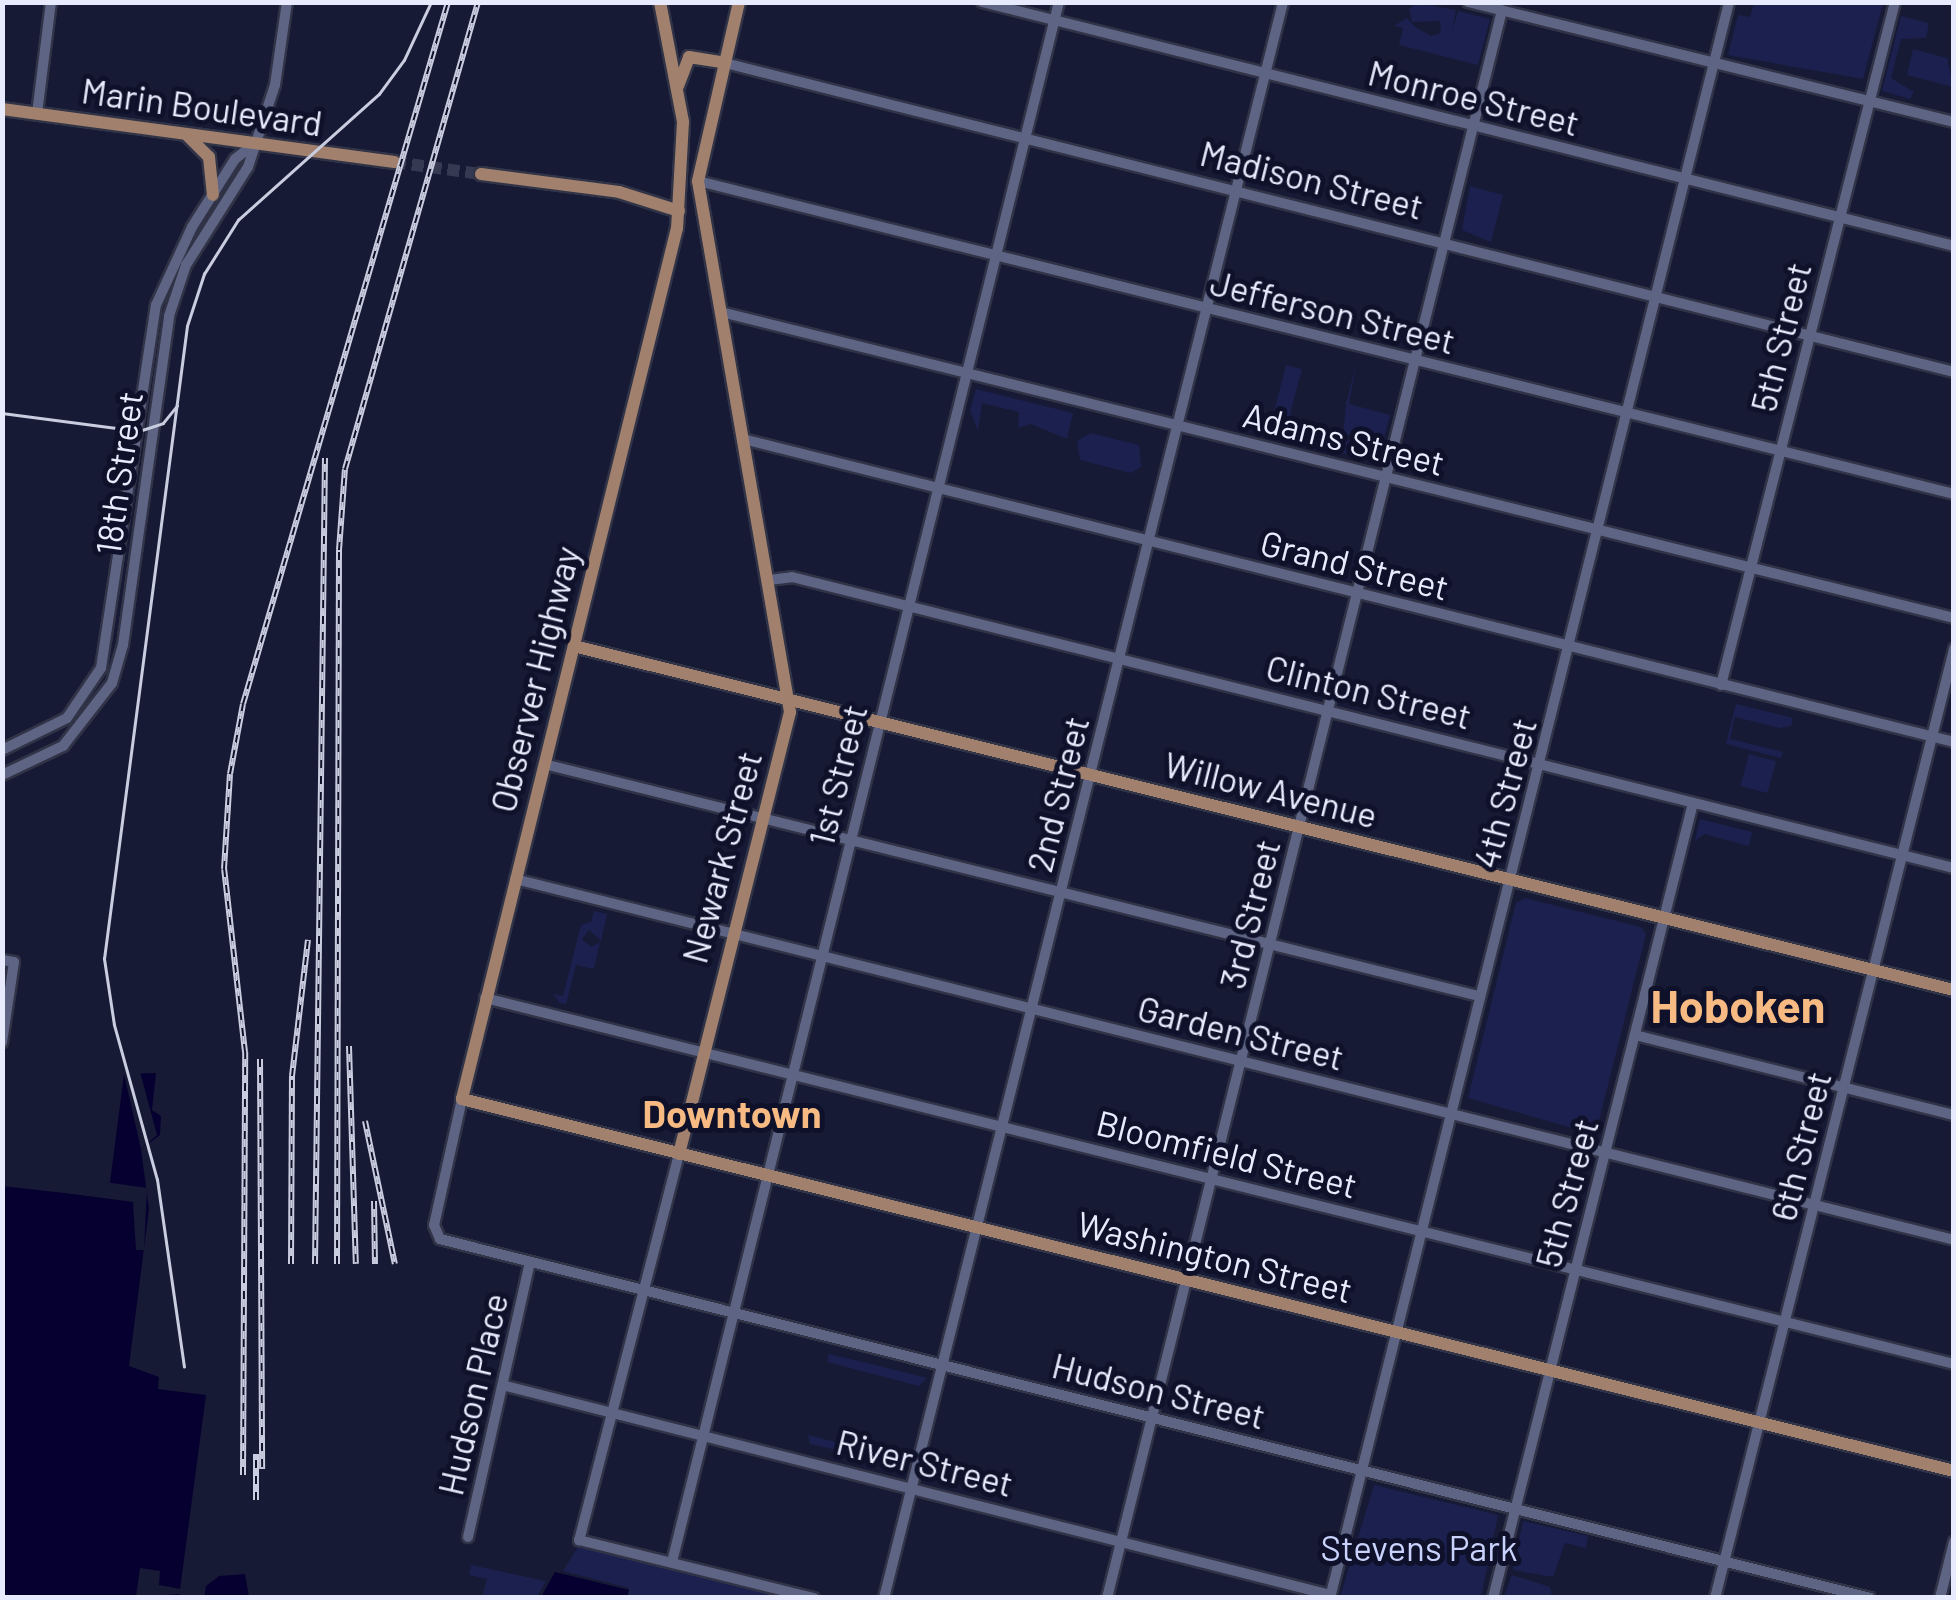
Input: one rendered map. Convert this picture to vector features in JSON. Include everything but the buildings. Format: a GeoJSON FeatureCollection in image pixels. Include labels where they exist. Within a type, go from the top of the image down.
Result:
{"type":"FeatureCollection","features":[{"type":"Feature","properties":{"kind":"main road"},"geometry":{"type":"LineString","coordinates":[[660,2],[677,89]]}},
{"type":"Feature","properties":{"kind":"main road"},"geometry":{"type":"LineString","coordinates":[[698,181],[739,2]]}},
{"type":"Feature","properties":{"kind":"main road","name":"Madison Street"},"geometry":{"type":"LineString","coordinates":[[677,89],[689,57],[724,62]]}},
{"type":"Feature","properties":{"kind":"main road","name":"Observer Highway"},"geometry":{"type":"LineString","coordinates":[[462,1100],[679,211],[684,136],[677,89]]}},
{"type":"Feature","properties":{"kind":"main road","name":"Marin Boulevard"},"geometry":{"type":"LineString","coordinates":[[2,109],[394,162]]}},
{"type":"Feature","properties":{"kind":"main road"},"geometry":{"type":"LineString","coordinates":[[188,135],[209,157],[213,195]]}},
{"type":"Feature","properties":{"kind":"main road"},"geometry":{"type":"LineString","coordinates":[[481,174],[619,192],[679,211]]}},
{"type":"Feature","properties":{"kind":"main road","name":"Newark Street"},"geometry":{"type":"LineString","coordinates":[[679,1154],[790,699],[698,181]]}},
{"type":"Feature","properties":{"kind":"main road","name":"Willow Avenue"},"geometry":{"type":"LineString","coordinates":[[574,646],[1954,990]]}},
{"type":"Feature","properties":{"kind":"main road","name":"Washington Street"},"geometry":{"type":"LineString","coordinates":[[462,1100],[1954,1470]]}},
{"type":"Feature","properties":{"kind":"street"},"geometry":{"type":"LineString","coordinates":[[36,114],[51,2]]}},
{"type":"Feature","properties":{"kind":"street","name":"18th Street"},"geometry":{"type":"LineString","coordinates":[[2,775],[63,746],[108,692],[123,645],[176,289],[248,166],[275,85],[287,2]]}},
{"type":"Feature","properties":{"kind":"street","name":"Monroe Street"},"geometry":{"type":"LineString","coordinates":[[982,2],[1954,246]]}},
{"type":"Feature","properties":{"kind":"street","name":"1st Street"},"geometry":{"type":"LineString","coordinates":[[672,1562],[790,1072],[1059,2]]}},
{"type":"Feature","properties":{"kind":"street","name":"2nd Street"},"geometry":{"type":"LineString","coordinates":[[884,1598],[1283,2]]}},
{"type":"Feature","properties":{"kind":"street"},"geometry":{"type":"LineString","coordinates":[[1468,2],[1954,122]]}},
{"type":"Feature","properties":{"kind":"street","name":"4th Street"},"geometry":{"type":"LineString","coordinates":[[1330,1596],[1728,2]]}},
{"type":"Feature","properties":{"kind":"street","name":"5th Street"},"geometry":{"type":"LineString","coordinates":[[1721,685],[1895,2]]}},
{"type":"Feature","properties":{"kind":"street","name":"3rd Street"},"geometry":{"type":"LineString","coordinates":[[1107,1598],[1502,10]]}},
{"type":"Feature","properties":{"kind":"street","name":"Madison Street"},"geometry":{"type":"LineString","coordinates":[[724,62],[1954,372]]}},
{"type":"Feature","properties":{"kind":"street","name":"18th Street"},"geometry":{"type":"LineString","coordinates":[[2,750],[60,724],[98,676],[109,640],[156,305],[179,249],[236,159],[255,144]]}},
{"type":"Feature","properties":{"kind":"street","name":"Jefferson Street"},"geometry":{"type":"LineString","coordinates":[[698,181],[1954,494]]}},
{"type":"Feature","properties":{"kind":"street","name":"Adams Street"},"geometry":{"type":"LineString","coordinates":[[721,312],[1954,618]]}},
{"type":"Feature","properties":{"kind":"street","name":"Grand Street"},"geometry":{"type":"LineString","coordinates":[[742,439],[1954,742]]}},
{"type":"Feature","properties":{"kind":"street"},"geometry":{"type":"LineString","coordinates":[[131,479],[145,480]]}},
{"type":"Feature","properties":{"kind":"street","name":"Clinton Street"},"geometry":{"type":"LineString","coordinates":[[769,580],[792,577],[1330,708],[1954,868]]}},
{"type":"Feature","properties":{"kind":"street","name":"6th Street"},"geometry":{"type":"LineString","coordinates":[[1715,1598],[1954,649]]}},
{"type":"Feature","properties":{"kind":"street"},"geometry":{"type":"LineString","coordinates":[[544,764],[1480,996]]}},
{"type":"Feature","properties":{"kind":"street","name":"5th Street"},"geometry":{"type":"LineString","coordinates":[[1494,1598],[1693,803]]}},
{"type":"Feature","properties":{"kind":"street","name":"Garden Street"},"geometry":{"type":"LineString","coordinates":[[515,879],[1954,1240]]}},
{"type":"Feature","properties":{"kind":"street"},"geometry":{"type":"LineString","coordinates":[[2,1042],[8,961]]}},
{"type":"Feature","properties":{"kind":"street","name":"Bloomfield Street"},"geometry":{"type":"LineString","coordinates":[[486,998],[1954,1364]]}},
{"type":"Feature","properties":{"kind":"street"},"geometry":{"type":"LineString","coordinates":[[1635,1035],[1954,1115]]}},
{"type":"Feature","properties":{"kind":"street","name":"Observer Highway"},"geometry":{"type":"LineString","coordinates":[[435,1236],[462,1100]]}},
{"type":"Feature","properties":{"kind":"street","name":"Newark Street"},"geometry":{"type":"LineString","coordinates":[[672,1562],[580,1540],[679,1154]]}},
{"type":"Feature","properties":{"kind":"street","name":"Hudson Street"},"geometry":{"type":"LineString","coordinates":[[435,1236],[1870,1598]]}},
{"type":"Feature","properties":{"kind":"street","name":"Hudson Place"},"geometry":{"type":"LineString","coordinates":[[468,1537],[506,1386],[530,1262]]}},
{"type":"Feature","properties":{"kind":"street","name":"River Street"},"geometry":{"type":"LineString","coordinates":[[506,1386],[912,1486],[1330,1596]]}},
{"type":"Feature","properties":{"kind":"street"},"geometry":{"type":"LineString","coordinates":[[1940,1598],[1954,1542]]}},
{"type":"Feature","properties":{"kind":"street"},"geometry":{"type":"LineString","coordinates":[[672,1562],[814,1598]]}},
{"type":"Feature","properties":{"kind":"green space"},"geometry":{"type":"Polygon","coordinates":[[[1417,3],[1456,10],[1452,31],[1458,11],[1490,19],[1478,65],[1399,45],[1403,28],[1394,26],[1407,18],[1415,27],[1431,36],[1441,33],[1440,21],[1412,22],[1409,9],[1417,3]]]}},
{"type":"Feature","properties":{"kind":"green space"},"geometry":{"type":"Polygon","coordinates":[[[1754,3],[1883,3],[1863,79],[1728,55],[1738,15],[1750,17],[1754,3]]]}},
{"type":"Feature","properties":{"kind":"green space"},"geometry":{"type":"Polygon","coordinates":[[[1901,16],[1929,23],[1926,38],[1901,39],[1891,78],[1914,92],[1910,99],[1882,91],[1901,16]]]}},
{"type":"Feature","properties":{"kind":"green space"},"geometry":{"type":"Polygon","coordinates":[[[1913,49],[1947,58],[1953,87],[1907,75],[1913,49]]]}},
{"type":"Feature","properties":{"kind":"green space"},"geometry":{"type":"Polygon","coordinates":[[[1470,186],[1503,195],[1491,242],[1462,230],[1470,186]]]}},
{"type":"Feature","properties":{"kind":"green space"},"geometry":{"type":"Polygon","coordinates":[[[1357,360],[1349,404],[1390,415],[1378,461],[1288,440],[1290,431],[1350,441],[1355,448],[1364,443],[1359,434],[1343,436],[1357,360]]]}},
{"type":"Feature","properties":{"kind":"green space"},"geometry":{"type":"Polygon","coordinates":[[[1286,365],[1302,369],[1290,414],[1296,420],[1288,424],[1286,415],[1274,412],[1286,365]]]}},
{"type":"Feature","properties":{"kind":"green space"},"geometry":{"type":"Polygon","coordinates":[[[976,389],[1073,413],[1067,439],[1031,424],[1018,428],[1019,412],[982,403],[978,431],[970,411],[976,389]]]}},
{"type":"Feature","properties":{"kind":"green space"},"geometry":{"type":"Polygon","coordinates":[[[1090,433],[1139,445],[1141,467],[1131,473],[1080,460],[1077,441],[1090,433]]]}},
{"type":"Feature","properties":{"kind":"green space"},"geometry":{"type":"Polygon","coordinates":[[[1736,704],[1793,718],[1791,726],[1780,728],[1735,717],[1730,739],[1783,752],[1781,758],[1726,744],[1736,704]]]}},
{"type":"Feature","properties":{"kind":"green space"},"geometry":{"type":"Polygon","coordinates":[[[1749,754],[1776,761],[1768,793],[1740,786],[1749,754]]]}},
{"type":"Feature","properties":{"kind":"green space"},"geometry":{"type":"Polygon","coordinates":[[[1700,819],[1752,832],[1749,846],[1704,834],[1695,841],[1700,819]]]}},
{"type":"Feature","properties":{"kind":"green space"},"geometry":{"type":"Polygon","coordinates":[[[1525,898],[1641,927],[1646,934],[1597,1129],[1586,1132],[1468,1098],[1516,903],[1525,898]]]}},
{"type":"Feature","properties":{"kind":"green space"},"geometry":{"type":"Polygon","coordinates":[[[594,911],[607,914],[601,941],[589,930],[582,939],[591,947],[600,942],[594,969],[576,965],[566,1004],[560,1003],[553,994],[563,996],[581,925],[591,922],[594,911]]]}},
{"type":"Feature","properties":{"kind":"green space"},"geometry":{"type":"Polygon","coordinates":[[[829,1354],[927,1378],[919,1386],[827,1362],[829,1354]]]}},
{"type":"Feature","properties":{"kind":"green space"},"geometry":{"type":"Polygon","coordinates":[[[808,1435],[906,1460],[905,1466],[810,1444],[808,1435]]]}},
{"type":"Feature","properties":{"kind":"green space","name":"Stevens Park"},"geometry":{"type":"Polygon","coordinates":[[[1374,1485],[1498,1515],[1481,1597],[1340,1597],[1374,1485]]]}},
{"type":"Feature","properties":{"kind":"green space"},"geometry":{"type":"Polygon","coordinates":[[[1523,1521],[1588,1536],[1586,1548],[1565,1543],[1553,1577],[1513,1570],[1523,1521]]]}},
{"type":"Feature","properties":{"kind":"green space"},"geometry":{"type":"Polygon","coordinates":[[[580,1544],[790,1597],[628,1597],[629,1588],[563,1571],[580,1544]]]}},
{"type":"Feature","properties":{"kind":"green space"},"geometry":{"type":"Polygon","coordinates":[[[471,1565],[546,1581],[537,1597],[482,1597],[487,1579],[469,1575],[471,1565]]]}},
{"type":"Feature","properties":{"kind":"green space"},"geometry":{"type":"Polygon","coordinates":[[[1512,1575],[1550,1587],[1552,1597],[1504,1597],[1512,1575]]]}},
{"type":"Feature","properties":{"kind":"shaded area"},"geometry":{"type":"Polygon","coordinates":[[[156,1073],[152,1110],[161,1116],[160,1135],[141,1149],[149,1209],[129,1366],[159,1377],[158,1389],[206,1395],[179,1597],[3,1598],[3,1186],[108,1198],[124,1074],[156,1073]]]}},
{"type":"Feature","properties":{"kind":"shaded area"},"geometry":{"type":"Polygon","coordinates":[[[555,1572],[629,1590],[627,1597],[541,1597],[555,1572]]]}},
{"type":"Feature","properties":{"kind":"shaded area"},"geometry":{"type":"Polygon","coordinates":[[[245,1574],[249,1597],[204,1598],[206,1586],[219,1576],[245,1574]]]}},
{"type":"Feature","properties":{"kind":"pier"},"geometry":{"type":"Polygon","coordinates":[[[139,1068],[157,1135],[141,1149],[124,1074],[139,1068]]]}},
{"type":"Feature","properties":{"kind":"pier"},"geometry":{"type":"Polygon","coordinates":[[[105,1182],[147,1188],[144,1250],[136,1250],[133,1202],[66,1193],[104,1193],[105,1182]]]}},
{"type":"Feature","properties":{"kind":"pier"},"geometry":{"type":"Polygon","coordinates":[[[140,1568],[160,1571],[159,1585],[181,1589],[180,1594],[136,1597],[140,1568]]]}},
{"type":"Feature","properties":{"kind":"tunnel"},"geometry":{"type":"LineString","coordinates":[[394,162],[481,174]]}},
{"type":"Feature","properties":{"kind":"tram line"},"geometry":{"type":"LineString","coordinates":[[184,1367],[157,1180],[114,1025],[104,959],[187,326],[204,274],[238,220],[379,94],[404,60],[431,2]]}},
{"type":"Feature","properties":{"kind":"tram line"},"geometry":{"type":"LineString","coordinates":[[2,413],[139,431],[163,423],[177,406]]}},
{"type":"Feature","properties":{"kind":"railway"},"geometry":{"type":"LineString","coordinates":[[243,1475],[245,1052],[224,869],[230,774],[243,704],[448,2]]}},
{"type":"Feature","properties":{"kind":"railway"},"geometry":{"type":"LineString","coordinates":[[337,1264],[339,550],[345,469],[478,2]]}},
{"type":"Feature","properties":{"kind":"railway"},"geometry":{"type":"LineString","coordinates":[[315,1264],[325,458]]}},
{"type":"Feature","properties":{"kind":"railway"},"geometry":{"type":"LineString","coordinates":[[291,1264],[292,1076],[308,940]]}},
{"type":"Feature","properties":{"kind":"railway"},"geometry":{"type":"LineString","coordinates":[[349,1046],[356,1264]]}},
{"type":"Feature","properties":{"kind":"railway"},"geometry":{"type":"LineString","coordinates":[[260,1059],[262,1469]]}},
{"type":"Feature","properties":{"kind":"railway"},"geometry":{"type":"LineString","coordinates":[[365,1121],[395,1264]]}},
{"type":"Feature","properties":{"kind":"railway"},"geometry":{"type":"LineString","coordinates":[[374,1201],[375,1264]]}},
{"type":"Feature","properties":{"kind":"railway"},"geometry":{"type":"LineString","coordinates":[[256,1454],[256,1500]]}},
{"type":"Feature","properties":{"kind":"district","name":"Hoboken"},"geometry":{"type":"Point","coordinates":[1738,1006]}},
{"type":"Feature","properties":{"kind":"district","name":"Downtown"},"geometry":{"type":"Point","coordinates":[732,1114]}}]}
